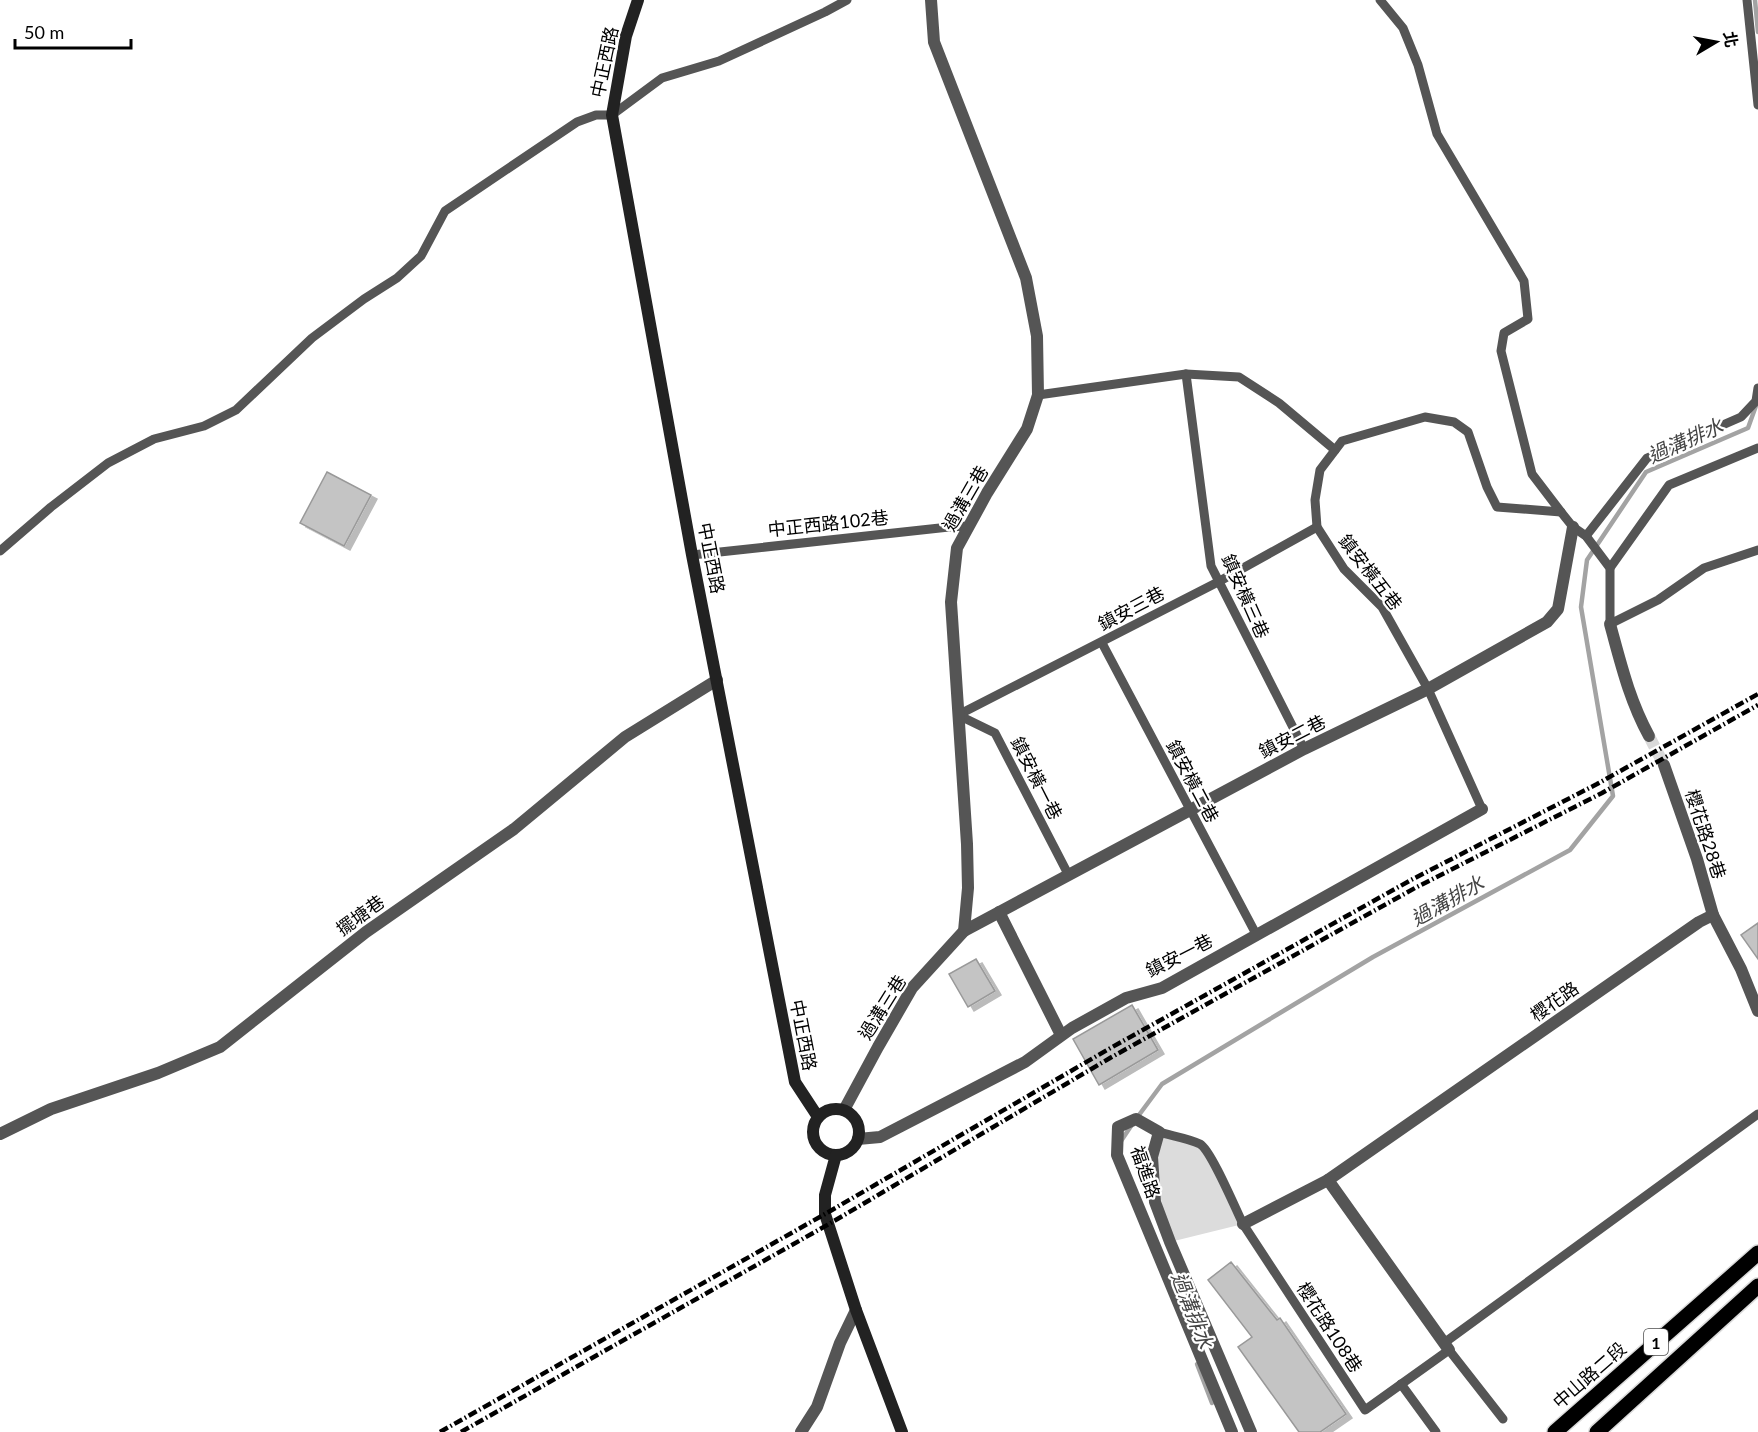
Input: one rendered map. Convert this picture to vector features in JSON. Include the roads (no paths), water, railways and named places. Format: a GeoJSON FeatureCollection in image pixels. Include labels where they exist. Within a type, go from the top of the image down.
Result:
{"type":"FeatureCollection","features":[{"type":"Feature","properties":{"kind":"main road","name":"中正西路"},"geometry":{"type":"LineString","coordinates":[[638,0],[626,36],[612,115],[693,555],[795,1082],[818,1117]]}},
{"type":"Feature","properties":{"kind":"main road"},"geometry":{"type":"LineString","coordinates":[[831,1109],[844,1110],[855,1119],[859,1132],[858,1139],[849,1150],[836,1155],[822,1150],[814,1139],[814,1124],[818,1117],[831,1109]]}},
{"type":"Feature","properties":{"kind":"main road"},"geometry":{"type":"LineString","coordinates":[[836,1155],[825,1196],[825,1214],[856,1310],[902,1432]]}},
{"type":"Feature","properties":{"kind":"main road","name":"中山路二段"},"geometry":{"type":"LineString","coordinates":[[1555,1432],[1758,1252]]}},
{"type":"Feature","properties":{"kind":"main road","name":"1"},"geometry":{"type":"LineString","coordinates":[[1597,1432],[1758,1286]]}},
{"type":"Feature","properties":{"kind":"street","name":"過溝三巷"},"geometry":{"type":"LineString","coordinates":[[844,1110],[912,988],[964,931],[968,888],[951,602],[957,548],[1027,429],[1038,395],[1037,336],[1026,278],[934,42],[930,0]]}},
{"type":"Feature","properties":{"kind":"street","name":"鎮安二巷"},"geometry":{"type":"LineString","coordinates":[[964,931],[1304,749],[1428,689],[1547,622],[1558,609],[1573,526]]}},
{"type":"Feature","properties":{"kind":"street"},"geometry":{"type":"LineString","coordinates":[[1610,624],[1628,692],[1649,736]]}},
{"type":"Feature","properties":{"kind":"street","name":"擺塘巷"},"geometry":{"type":"LineString","coordinates":[[0,1134],[51,1109],[158,1073],[220,1047],[366,932],[514,829],[625,737],[717,680]]}},
{"type":"Feature","properties":{"kind":"street","name":"櫻花路28巷"},"geometry":{"type":"LineString","coordinates":[[1664,765],[1713,915]]}},
{"type":"Feature","properties":{"kind":"street","name":"鎮安一巷"},"geometry":{"type":"LineString","coordinates":[[858,1139],[880,1137],[1025,1062],[1062,1035],[1126,998],[1162,988],[1482,809]]}},
{"type":"Feature","properties":{"kind":"street"},"geometry":{"type":"LineString","coordinates":[[999,912],[1062,1035]]}},
{"type":"Feature","properties":{"kind":"street"},"geometry":{"type":"LineString","coordinates":[[1713,915],[1741,969],[1758,1011]]}},
{"type":"Feature","properties":{"kind":"street","name":"櫻花路"},"geometry":{"type":"LineString","coordinates":[[1243,1224],[1328,1180],[1699,922],[1713,915]]}},
{"type":"Feature","properties":{"kind":"street","name":"福進路"},"geometry":{"type":"LineString","coordinates":[[1232,1432],[1117,1155],[1118,1127],[1136,1119],[1159,1132],[1152,1157],[1155,1202],[1251,1432]]}},
{"type":"Feature","properties":{"kind":"street"},"geometry":{"type":"LineString","coordinates":[[1328,1180],[1447,1346]]}},
{"type":"Feature","properties":{"kind":"street"},"geometry":{"type":"LineString","coordinates":[[801,1432],[817,1407],[840,1343],[856,1310]]}},
{"type":"Feature","properties":{"kind":"lane"},"geometry":{"type":"LineString","coordinates":[[0,551],[51,507],[108,463],[154,439],[204,426],[236,410],[312,338],[364,299],[397,278],[421,256],[445,211],[577,122],[596,115],[612,115],[662,78],[719,61],[847,0]]}},
{"type":"Feature","properties":{"kind":"lane"},"geometry":{"type":"LineString","coordinates":[[1380,0],[1403,28],[1418,65],[1437,134],[1524,281],[1528,319],[1504,333],[1501,351],[1532,474],[1573,526],[1586,536],[1610,568]]}},
{"type":"Feature","properties":{"kind":"lane"},"geometry":{"type":"LineString","coordinates":[[1747,0],[1758,105]]}},
{"type":"Feature","properties":{"kind":"lane"},"geometry":{"type":"LineString","coordinates":[[1038,395],[1186,374],[1239,377],[1279,403],[1335,450]]}},
{"type":"Feature","properties":{"kind":"lane","name":"鎮安橫三巷"},"geometry":{"type":"LineString","coordinates":[[1186,374],[1211,566],[1304,749]]}},
{"type":"Feature","properties":{"kind":"lane"},"geometry":{"type":"LineString","coordinates":[[1586,536],[1647,458],[1741,417],[1756,401],[1758,388]]}},
{"type":"Feature","properties":{"kind":"lane","name":"鎮安橫五巷"},"geometry":{"type":"LineString","coordinates":[[1482,809],[1428,689],[1382,607],[1344,569],[1317,527],[1314,500],[1320,470],[1342,441],[1425,417],[1454,422],[1468,432],[1487,488],[1497,507],[1561,512]]}},
{"type":"Feature","properties":{"kind":"lane"},"geometry":{"type":"LineString","coordinates":[[1758,448],[1669,485],[1610,568],[1610,624],[1658,600],[1704,568],[1758,550]]}},
{"type":"Feature","properties":{"kind":"lane","name":"中正西路102巷"},"geometry":{"type":"LineString","coordinates":[[693,555],[950,526],[968,526]]}},
{"type":"Feature","properties":{"kind":"lane","name":"鎮安三巷"},"geometry":{"type":"LineString","coordinates":[[958,715],[1102,643],[1317,527]]}},
{"type":"Feature","properties":{"kind":"lane","name":"鎮安橫二巷"},"geometry":{"type":"LineString","coordinates":[[1102,643],[1256,934]]}},
{"type":"Feature","properties":{"kind":"lane","name":"鎮安橫一巷"},"geometry":{"type":"LineString","coordinates":[[958,715],[996,733],[1068,874]]}},
{"type":"Feature","properties":{"kind":"lane"},"geometry":{"type":"LineString","coordinates":[[1436,1432],[1401,1384],[1447,1346],[1758,1114]]}},
{"type":"Feature","properties":{"kind":"lane"},"geometry":{"type":"LineString","coordinates":[[1159,1132],[1202,1145],[1218,1169],[1243,1224]]}},
{"type":"Feature","properties":{"kind":"lane","name":"櫻花路108巷"},"geometry":{"type":"LineString","coordinates":[[1243,1224],[1365,1410],[1401,1384]]}},
{"type":"Feature","properties":{"kind":"lane"},"geometry":{"type":"LineString","coordinates":[[1447,1346],[1503,1419]]}},
{"type":"Feature","properties":{"kind":"waterway","name":"過溝排水"},"geometry":{"type":"LineString","coordinates":[[1755,0],[1758,32]]}},
{"type":"Feature","properties":{"kind":"waterway","name":"過溝排水"},"geometry":{"type":"LineString","coordinates":[[1136,1119],[1162,1084],[1373,957],[1570,850],[1613,796],[1581,607],[1587,560],[1646,472],[1748,428],[1757,403]]}},
{"type":"Feature","properties":{"kind":"waterway","name":"過溝排水"},"geometry":{"type":"LineString","coordinates":[[1121,1141],[1131,1126]]}},
{"type":"Feature","properties":{"kind":"waterway","name":"過溝排水"},"geometry":{"type":"LineString","coordinates":[[1197,1364],[1212,1403]]}},
{"type":"Feature","properties":{"kind":"tunnel"},"geometry":{"type":"LineString","coordinates":[[1649,736],[1664,765]]}},
{"type":"Feature","properties":{"kind":"railway"},"geometry":{"type":"LineString","coordinates":[[440,1432],[825,1214],[1107,1050],[1411,880],[1597,784],[1758,694]]}},
{"type":"Feature","properties":{"kind":"railway"},"geometry":{"type":"LineString","coordinates":[[461,1432],[829,1224],[1110,1058],[1415,888],[1602,793],[1758,705]]}}]}
